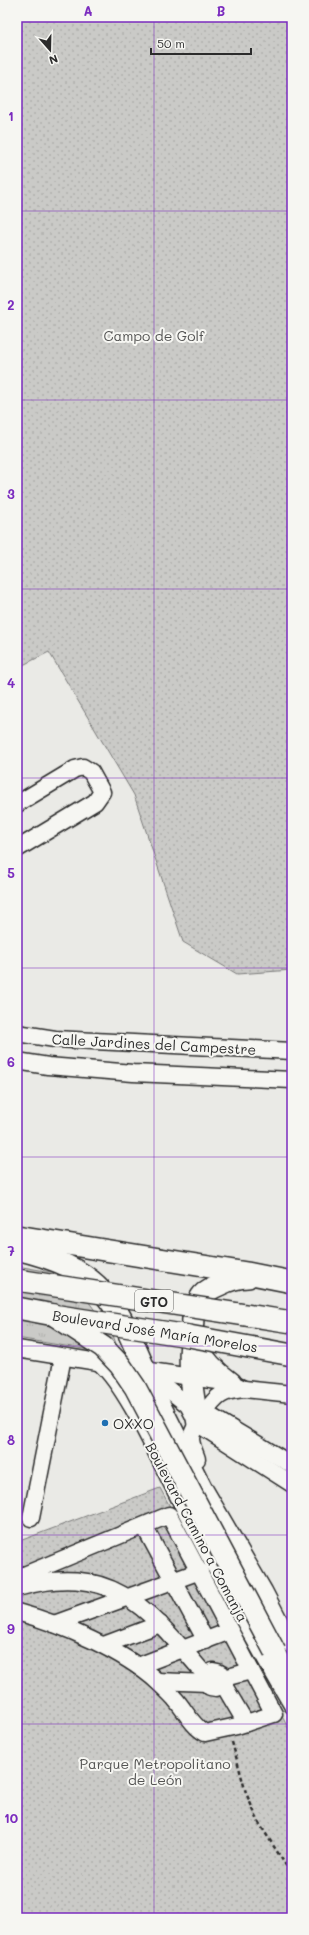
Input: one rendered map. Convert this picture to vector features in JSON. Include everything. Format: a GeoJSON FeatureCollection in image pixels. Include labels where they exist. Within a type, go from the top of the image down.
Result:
{"type":"FeatureCollection","features":[{"type":"Feature","properties":{"kind":"main road"},"geometry":{"type":"LineString","coordinates":[[17,1236],[292,1282]]}},
{"type":"Feature","properties":{"kind":"main road"},"geometry":{"type":"LineString","coordinates":[[17,1250],[42,1255],[74,1269],[88,1278],[107,1296],[127,1332],[145,1370]]}},
{"type":"Feature","properties":{"kind":"main road"},"geometry":{"type":"LineString","coordinates":[[17,1260],[74,1269]]}},
{"type":"Feature","properties":{"kind":"main road"},"geometry":{"type":"LineString","coordinates":[[197,1412],[191,1376],[190,1347],[194,1310],[201,1297],[209,1289],[244,1277],[269,1278]]}},
{"type":"Feature","properties":{"kind":"main road","name":"Boulevard José María Morelos"},"geometry":{"type":"LineString","coordinates":[[17,1280],[292,1322]]}},
{"type":"Feature","properties":{"kind":"main road","name":"Boulevard José María Morelos"},"geometry":{"type":"LineString","coordinates":[[17,1308],[289,1354]]}},
{"type":"Feature","properties":{"kind":"main road"},"geometry":{"type":"LineString","coordinates":[[54,1315],[103,1347],[120,1365],[135,1387],[287,1644],[292,1687]]}},
{"type":"Feature","properties":{"kind":"main road"},"geometry":{"type":"LineString","coordinates":[[193,1326],[195,1343],[201,1353],[215,1370],[238,1386]]}},
{"type":"Feature","properties":{"kind":"street"},"geometry":{"type":"LineString","coordinates":[[17,804],[75,769],[83,767],[90,772],[102,792],[95,802],[19,843]]}},
{"type":"Feature","properties":{"kind":"street","name":"Calle Jardines del Campestre"},"geometry":{"type":"LineString","coordinates":[[17,1032],[55,1040],[292,1051]]}},
{"type":"Feature","properties":{"kind":"street","name":"Calle Jardines del Campestre"},"geometry":{"type":"LineString","coordinates":[[17,1061],[48,1066],[133,1073],[292,1080]]}},
{"type":"Feature","properties":{"kind":"street"},"geometry":{"type":"LineString","coordinates":[[17,1349],[191,1376],[238,1386],[292,1394]]}},
{"type":"Feature","properties":{"kind":"street"},"geometry":{"type":"LineString","coordinates":[[31,1518],[63,1357]]}},
{"type":"Feature","properties":{"kind":"street","name":"Boulevard Camino a Comanja"},"geometry":{"type":"LineString","coordinates":[[99,1362],[115,1381],[136,1415],[218,1571],[292,1705]]}},
{"type":"Feature","properties":{"kind":"street"},"geometry":{"type":"LineString","coordinates":[[145,1370],[197,1412],[292,1484]]}},
{"type":"Feature","properties":{"kind":"street","name":"Boulevard Camino a Comanja"},"geometry":{"type":"LineString","coordinates":[[145,1370],[204,1488],[287,1644]]}},
{"type":"Feature","properties":{"kind":"street"},"geometry":{"type":"LineString","coordinates":[[204,1488],[196,1456],[192,1447],[191,1437],[197,1412],[220,1395],[238,1386]]}},
{"type":"Feature","properties":{"kind":"street"},"geometry":{"type":"LineString","coordinates":[[197,1412],[292,1465]]}},
{"type":"Feature","properties":{"kind":"street"},"geometry":{"type":"LineString","coordinates":[[17,1578],[170,1515],[274,1714],[205,1733],[199,1730],[175,1699],[157,1681],[138,1666],[104,1645],[54,1624],[17,1612]]}},
{"type":"Feature","properties":{"kind":"street"},"geometry":{"type":"LineString","coordinates":[[144,1526],[206,1641]]}},
{"type":"Feature","properties":{"kind":"street"},"geometry":{"type":"LineString","coordinates":[[54,1624],[200,1571]]}},
{"type":"Feature","properties":{"kind":"street"},"geometry":{"type":"LineString","coordinates":[[17,1582],[39,1576],[56,1574],[95,1575],[129,1588],[133,1596],[186,1648],[215,1680],[237,1725]]}},
{"type":"Feature","properties":{"kind":"street"},"geometry":{"type":"LineString","coordinates":[[17,1589],[48,1581],[90,1582],[110,1587],[133,1596],[166,1620],[186,1648]]}},
{"type":"Feature","properties":{"kind":"street"},"geometry":{"type":"LineString","coordinates":[[104,1645],[160,1624]]}},
{"type":"Feature","properties":{"kind":"street"},"geometry":{"type":"LineString","coordinates":[[138,1666],[230,1631]]}},
{"type":"Feature","properties":{"kind":"street"},"geometry":{"type":"LineString","coordinates":[[157,1681],[215,1680],[251,1671]]}},
{"type":"Feature","properties":{"kind":"path"},"geometry":{"type":"LineString","coordinates":[[237,1725],[246,1793],[259,1823],[292,1875]]}},
{"type":"Feature","properties":{"kind":"green space","name":"Campo de Golf"},"geometry":{"type":"Polygon","coordinates":[[[17,17],[292,17],[292,970],[237,974],[183,942],[134,795],[49,652],[17,668],[17,17]]]}},
{"type":"Feature","properties":{"kind":"green space"},"geometry":{"type":"Polygon","coordinates":[[[17,1266],[69,1275],[113,1335],[119,1353],[114,1354],[17,1338],[17,1266]]]}},
{"type":"Feature","properties":{"kind":"green space","name":"Parque Metropolitano de León"},"geometry":{"type":"Polygon","coordinates":[[[160,1488],[292,1735],[292,1918],[17,1918],[17,1542],[160,1488]]]}},
{"type":"Feature","properties":{"kind":"place","name":"OXXO"},"geometry":{"type":"Point","coordinates":[105,1423]}}]}
